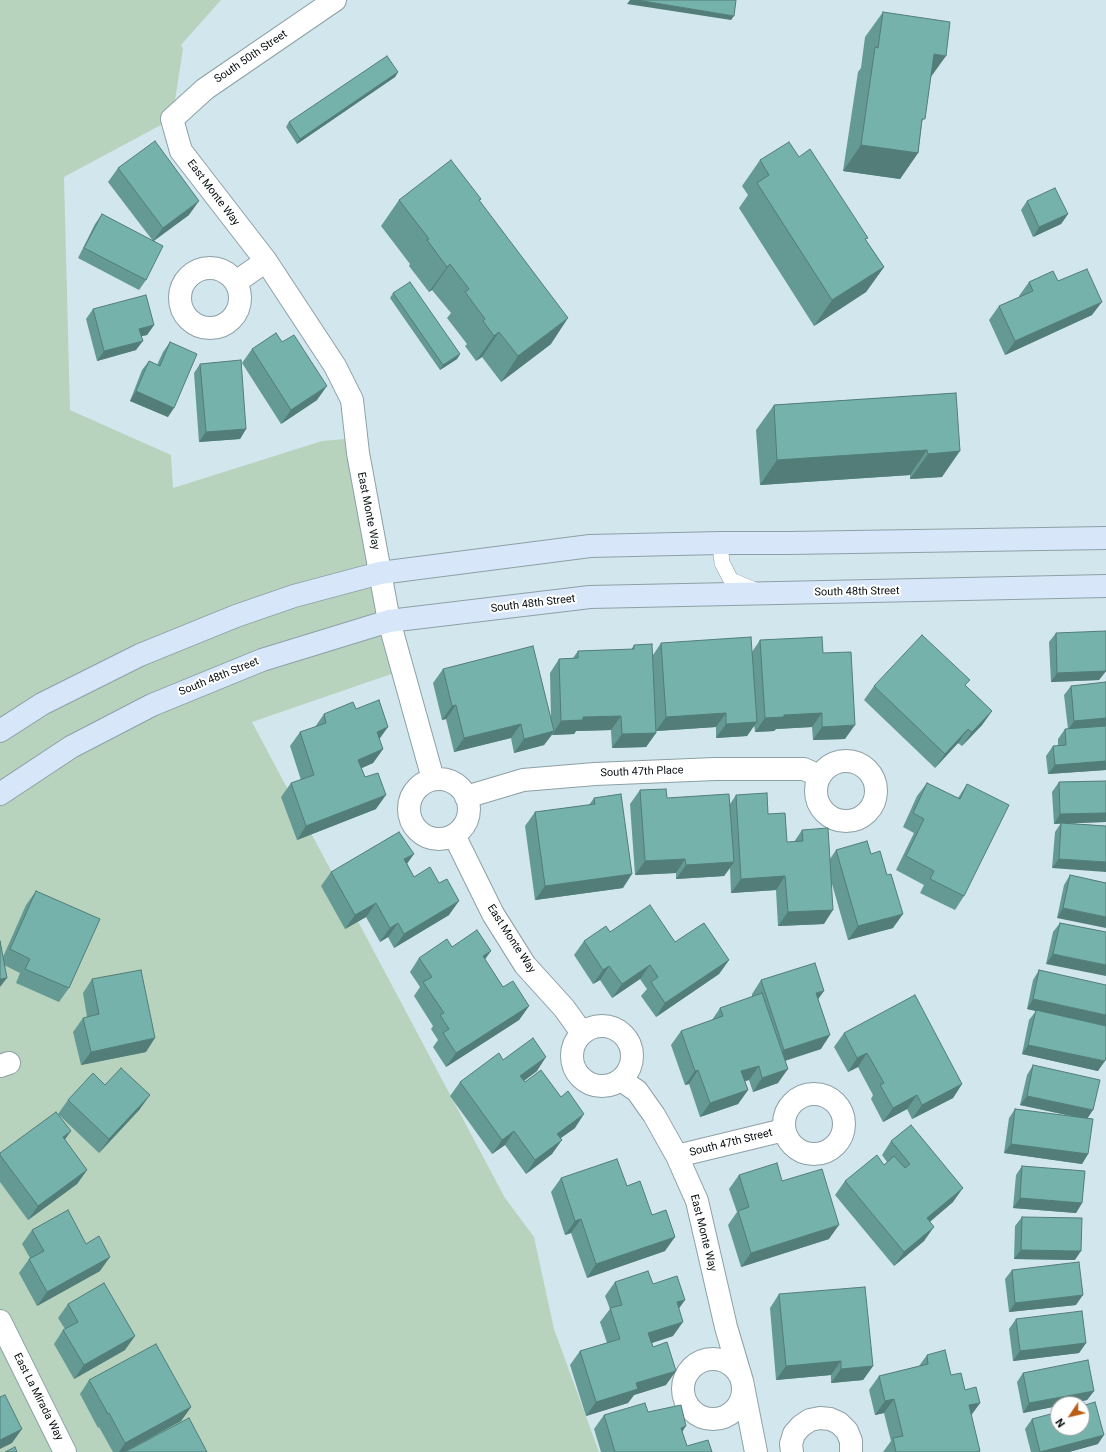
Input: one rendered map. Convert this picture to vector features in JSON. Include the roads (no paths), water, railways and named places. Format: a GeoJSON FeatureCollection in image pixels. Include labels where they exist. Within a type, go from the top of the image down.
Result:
{"type":"FeatureCollection","features":[{"type":"Feature","properties":{"kind":"main road"},"geometry":{"type":"LineString","coordinates":[[0,730],[42,704],[140,655],[236,616],[294,596],[380,573],[590,546],[1106,538]]}},
{"type":"Feature","properties":{"kind":"main road","name":"South 48th Street"},"geometry":{"type":"LineString","coordinates":[[7,789],[71,747],[152,705],[262,660],[390,621],[590,597],[1106,586]]}},
{"type":"Feature","properties":{"kind":"street","name":"South 50th Street"},"geometry":{"type":"LineString","coordinates":[[172,119],[205,89],[335,0]]}},
{"type":"Feature","properties":{"kind":"street","name":"East Monte Way"},"geometry":{"type":"LineString","coordinates":[[172,119],[181,150],[266,261],[335,366],[352,400],[358,454],[390,621],[433,779]]}},
{"type":"Feature","properties":{"kind":"street"},"geometry":{"type":"LineString","coordinates":[[236,282],[266,261]]}},
{"type":"Feature","properties":{"kind":"street","name":"South 47th Place"},"geometry":{"type":"LineString","coordinates":[[466,797],[523,780],[595,774],[715,769],[804,769],[819,776]]}},
{"type":"Feature","properties":{"kind":"street"},"geometry":{"type":"LineString","coordinates":[[433,779],[443,779],[453,782],[461,788],[466,797],[469,810],[466,822],[461,830],[454,835],[435,839],[418,831],[412,824],[409,814],[409,805],[411,796],[420,785],[433,779]]}},
{"type":"Feature","properties":{"kind":"street","name":"East Monte Way"},"geometry":{"type":"LineString","coordinates":[[454,835],[493,914],[525,965],[564,1008],[582,1033]]}},
{"type":"Feature","properties":{"kind":"street"},"geometry":{"type":"LineString","coordinates":[[600,1026],[618,1030],[626,1037],[633,1055],[632,1064],[621,1080],[612,1085],[602,1087],[592,1085],[576,1072],[572,1062],[572,1051],[576,1041],[582,1033],[590,1028],[600,1026]]}},
{"type":"Feature","properties":{"kind":"street","name":"East Monte Way"},"geometry":{"type":"LineString","coordinates":[[621,1080],[637,1091],[654,1115],[677,1156],[697,1201],[726,1327],[742,1381],[756,1452]]}},
{"type":"Feature","properties":{"kind":"street","name":"South 47th Street"},"geometry":{"type":"LineString","coordinates":[[677,1156],[784,1130]]}},
{"type":"Feature","properties":{"kind":"street","name":"East La Mirada Way"},"geometry":{"type":"LineString","coordinates":[[0,1321],[66,1452]]}},
{"type":"Feature","properties":{"kind":"street"},"geometry":{"type":"LineString","coordinates":[[792,1452],[791,1444],[794,1434],[801,1426],[810,1420],[820,1418],[830,1419],[839,1423],[846,1431],[851,1441],[851,1452]]}},
{"type":"Feature","properties":{"kind":"lane"},"geometry":{"type":"LineString","coordinates":[[720,543],[722,563],[731,580],[761,593]]}}]}
